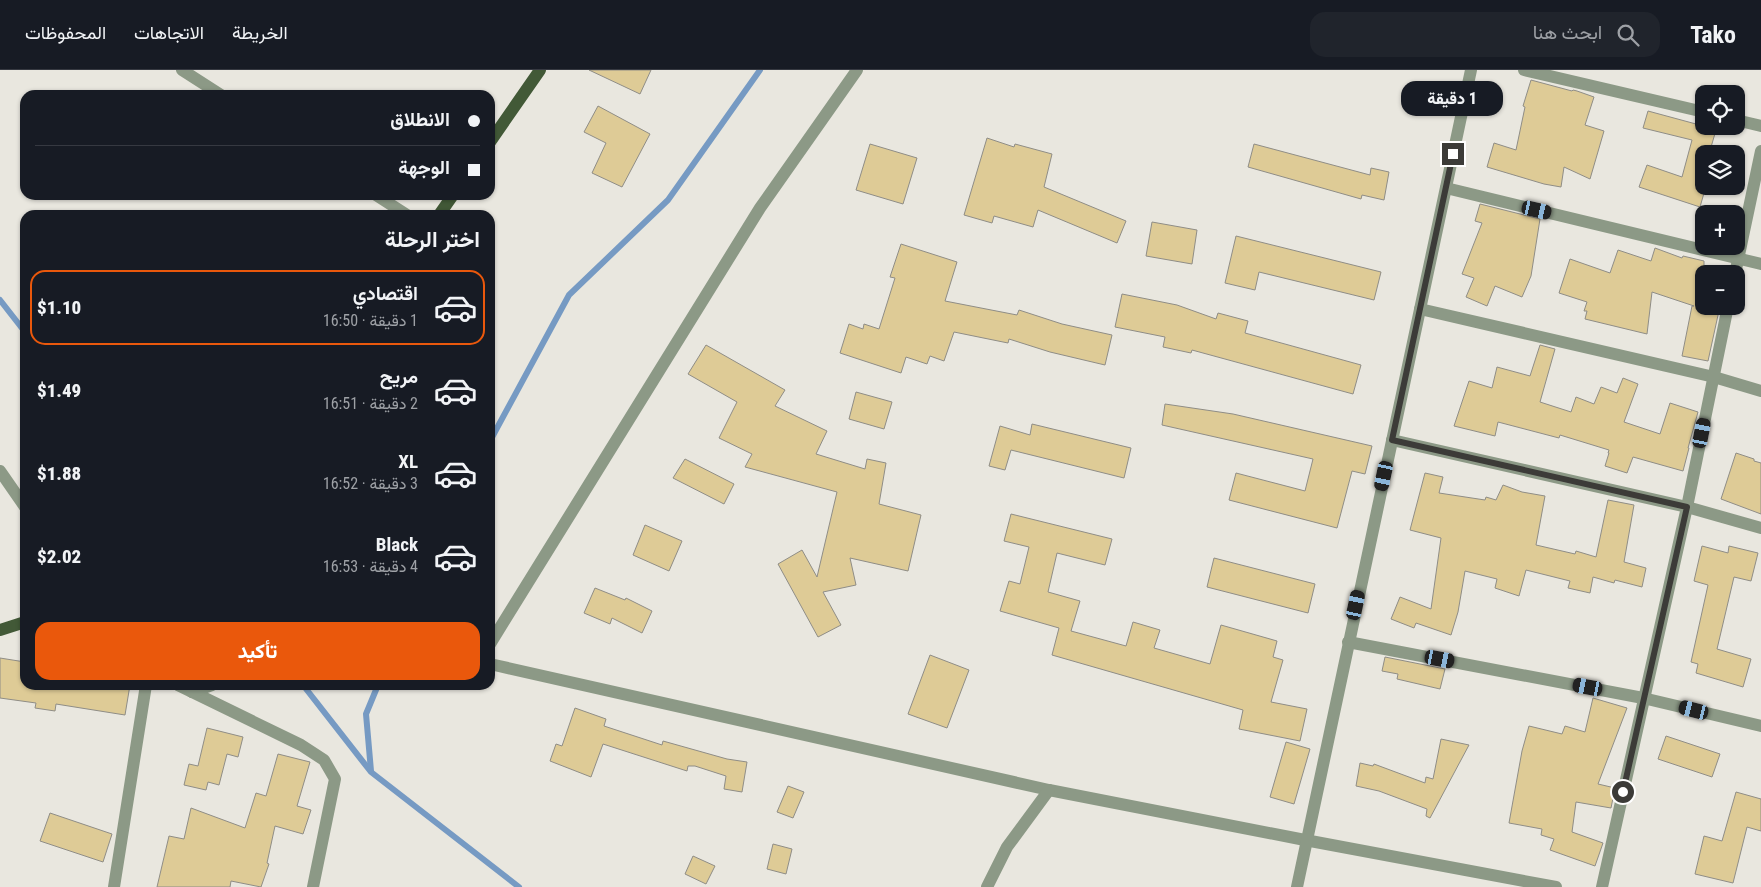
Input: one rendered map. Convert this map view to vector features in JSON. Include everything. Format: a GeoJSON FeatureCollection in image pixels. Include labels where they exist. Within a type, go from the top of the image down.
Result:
{"type":"FeatureCollection","features":[{"type":"Feature","properties":{"kind":"main road"},"geometry":{"type":"LineString","coordinates":[[495,135],[540,70]]}},
{"type":"Feature","properties":{"kind":"main road"},"geometry":{"type":"LineString","coordinates":[[0,630],[20,624]]}},
{"type":"Feature","properties":{"kind":"street"},"geometry":{"type":"LineString","coordinates":[[182,70],[213,90]]}},
{"type":"Feature","properties":{"kind":"street"},"geometry":{"type":"LineString","coordinates":[[495,636],[760,208],[857,70]]}},
{"type":"Feature","properties":{"kind":"street"},"geometry":{"type":"LineString","coordinates":[[1297,887],[1471,70]]}},
{"type":"Feature","properties":{"kind":"street"},"geometry":{"type":"LineString","coordinates":[[1524,70],[1695,110]]}},
{"type":"Feature","properties":{"kind":"street"},"geometry":{"type":"LineString","coordinates":[[1745,122],[1761,126]]}},
{"type":"Feature","properties":{"kind":"street"},"geometry":{"type":"LineString","coordinates":[[1737,265],[1761,151]]}},
{"type":"Feature","properties":{"kind":"street"},"geometry":{"type":"LineString","coordinates":[[1446,188],[1761,264]]}},
{"type":"Feature","properties":{"kind":"street"},"geometry":{"type":"LineString","coordinates":[[384,200],[399,210]]}},
{"type":"Feature","properties":{"kind":"street"},"geometry":{"type":"LineString","coordinates":[[1420,309],[1714,377],[1761,391]]}},
{"type":"Feature","properties":{"kind":"street"},"geometry":{"type":"LineString","coordinates":[[1602,887],[1687,507],[1726,315]]}},
{"type":"Feature","properties":{"kind":"street"},"geometry":{"type":"LineString","coordinates":[[1392,440],[1687,507],[1761,528]]}},
{"type":"Feature","properties":{"kind":"street"},"geometry":{"type":"LineString","coordinates":[[0,471],[20,501]]}},
{"type":"Feature","properties":{"kind":"street"},"geometry":{"type":"LineString","coordinates":[[1348,642],[1643,698],[1761,726]]}},
{"type":"Feature","properties":{"kind":"street"},"geometry":{"type":"LineString","coordinates":[[495,665],[1049,790],[1556,887]]}},
{"type":"Feature","properties":{"kind":"street"},"geometry":{"type":"LineString","coordinates":[[114,887],[145,690]]}},
{"type":"Feature","properties":{"kind":"street"},"geometry":{"type":"LineString","coordinates":[[188,690],[301,745],[324,760],[334,778],[313,887]]}},
{"type":"Feature","properties":{"kind":"street"},"geometry":{"type":"LineString","coordinates":[[192,692],[198,690]]}},
{"type":"Feature","properties":{"kind":"street"},"geometry":{"type":"LineString","coordinates":[[987,887],[1007,847],[1049,790]]}},
{"type":"Feature","properties":{"kind":"building"},"geometry":{"type":"Polygon","coordinates":[[[589,70],[651,70],[640,94],[589,70]]]}},
{"type":"Feature","properties":{"kind":"building"},"geometry":{"type":"Polygon","coordinates":[[[1531,80],[1594,97],[1585,125],[1604,131],[1590,179],[1564,167],[1561,187],[1544,184],[1487,167],[1494,143],[1516,150],[1525,107],[1523,106],[1531,80]]]}},
{"type":"Feature","properties":{"kind":"building"},"geometry":{"type":"Polygon","coordinates":[[[598,106],[650,134],[622,187],[592,173],[606,143],[584,132],[598,106]]]}},
{"type":"Feature","properties":{"kind":"building"},"geometry":{"type":"Polygon","coordinates":[[[1648,111],[1695,124],[1695,135],[1715,135],[1712,145],[1695,145],[1695,195],[1703,195],[1701,205],[1695,205],[1639,187],[1647,165],[1682,177],[1692,140],[1643,128],[1648,111]]]}},
{"type":"Feature","properties":{"kind":"building"},"geometry":{"type":"Polygon","coordinates":[[[987,138],[1014,147],[1015,144],[1052,154],[1044,187],[1126,221],[1117,243],[1038,210],[1033,227],[994,216],[992,223],[964,215],[987,138]]]}},
{"type":"Feature","properties":{"kind":"building"},"geometry":{"type":"Polygon","coordinates":[[[870,144],[917,158],[903,204],[856,190],[870,144]]]}},
{"type":"Feature","properties":{"kind":"building"},"geometry":{"type":"Polygon","coordinates":[[[1254,144],[1370,175],[1371,168],[1389,172],[1384,200],[1362,195],[1361,199],[1248,167],[1254,144]]]}},
{"type":"Feature","properties":{"kind":"building"},"geometry":{"type":"Polygon","coordinates":[[[1480,204],[1540,219],[1531,276],[1522,297],[1495,286],[1487,306],[1466,297],[1474,278],[1462,274],[1482,223],[1475,221],[1480,204]]]}},
{"type":"Feature","properties":{"kind":"building"},"geometry":{"type":"Polygon","coordinates":[[[1152,222],[1197,230],[1192,264],[1146,256],[1152,222]]]}},
{"type":"Feature","properties":{"kind":"building"},"geometry":{"type":"Polygon","coordinates":[[[1236,236],[1381,272],[1374,300],[1259,272],[1255,290],[1225,283],[1236,236]]]}},
{"type":"Feature","properties":{"kind":"building"},"geometry":{"type":"Polygon","coordinates":[[[901,244],[957,262],[945,301],[1017,315],[1019,310],[1062,324],[1112,335],[1105,365],[1050,352],[1009,339],[1008,343],[954,332],[944,361],[930,356],[927,364],[906,357],[901,373],[840,353],[849,324],[863,329],[864,324],[879,329],[895,278],[890,277],[901,244]]]}},
{"type":"Feature","properties":{"kind":"building"},"geometry":{"type":"Polygon","coordinates":[[[1655,248],[1682,258],[1683,256],[1704,261],[1704,265],[1695,265],[1695,315],[1718,315],[1708,361],[1682,356],[1692,306],[1694,306],[1652,292],[1647,334],[1585,319],[1587,311],[1584,311],[1587,302],[1559,293],[1570,259],[1610,273],[1618,250],[1651,261],[1655,248]]]}},
{"type":"Feature","properties":{"kind":"building"},"geometry":{"type":"Polygon","coordinates":[[[1122,294],[1177,305],[1216,319],[1218,313],[1248,321],[1245,333],[1361,365],[1353,394],[1192,350],[1191,353],[1163,347],[1165,337],[1115,327],[1122,294]]]}},
{"type":"Feature","properties":{"kind":"building"},"geometry":{"type":"Polygon","coordinates":[[[706,345],[785,390],[775,406],[827,431],[816,454],[865,469],[867,459],[886,463],[879,504],[921,515],[908,571],[850,558],[856,585],[823,592],[841,625],[818,637],[778,564],[802,550],[817,577],[837,492],[745,467],[752,454],[719,438],[737,402],[688,374],[706,345]]]}},
{"type":"Feature","properties":{"kind":"building"},"geometry":{"type":"Polygon","coordinates":[[[1540,345],[1555,349],[1540,402],[1571,412],[1576,397],[1594,404],[1601,387],[1617,393],[1623,378],[1638,384],[1624,422],[1660,434],[1670,403],[1698,412],[1683,471],[1633,457],[1627,473],[1605,466],[1609,450],[1560,435],[1559,438],[1498,422],[1495,436],[1454,426],[1469,381],[1492,388],[1497,367],[1530,376],[1540,345]]]}},
{"type":"Feature","properties":{"kind":"building"},"geometry":{"type":"Polygon","coordinates":[[[856,392],[892,402],[884,429],[849,419],[856,392]]]}},
{"type":"Feature","properties":{"kind":"building"},"geometry":{"type":"Polygon","coordinates":[[[1165,404],[1233,414],[1372,446],[1365,474],[1352,471],[1337,528],[1229,500],[1236,473],[1305,491],[1313,459],[1162,425],[1165,404]]]}},
{"type":"Feature","properties":{"kind":"building"},"geometry":{"type":"Polygon","coordinates":[[[1032,424],[1131,448],[1124,478],[1011,450],[1005,470],[989,466],[1000,426],[1030,435],[1032,424]]]}},
{"type":"Feature","properties":{"kind":"building"},"geometry":{"type":"Polygon","coordinates":[[[1736,453],[1761,463],[1761,514],[1721,499],[1736,453]]]}},
{"type":"Feature","properties":{"kind":"building"},"geometry":{"type":"Polygon","coordinates":[[[685,459],[734,484],[724,504],[673,478],[685,459]]]}},
{"type":"Feature","properties":{"kind":"building"},"geometry":{"type":"Polygon","coordinates":[[[1425,473],[1443,477],[1439,493],[1485,500],[1486,497],[1496,500],[1503,485],[1522,492],[1545,496],[1536,545],[1575,554],[1576,551],[1596,557],[1608,500],[1634,505],[1624,562],[1646,568],[1642,587],[1615,580],[1614,583],[1593,577],[1590,593],[1568,588],[1570,581],[1526,570],[1519,596],[1495,588],[1497,579],[1465,571],[1458,612],[1451,635],[1416,623],[1414,628],[1391,619],[1400,597],[1431,609],[1441,538],[1410,530],[1425,473]]]}},
{"type":"Feature","properties":{"kind":"building"},"geometry":{"type":"Polygon","coordinates":[[[1011,514],[1112,539],[1105,565],[1057,553],[1048,592],[1080,601],[1071,631],[1126,646],[1133,622],[1160,630],[1154,648],[1210,664],[1221,625],[1277,641],[1273,657],[1283,660],[1271,702],[1307,709],[1300,741],[1239,729],[1243,710],[1052,655],[1059,628],[1000,611],[1009,581],[1020,584],[1029,547],[1004,541],[1011,514]]]}},
{"type":"Feature","properties":{"kind":"building"},"geometry":{"type":"Polygon","coordinates":[[[645,525],[682,541],[669,571],[633,555],[645,525]]]}},
{"type":"Feature","properties":{"kind":"building"},"geometry":{"type":"Polygon","coordinates":[[[1702,546],[1728,553],[1729,546],[1758,553],[1751,581],[1734,577],[1717,649],[1751,659],[1743,687],[1696,673],[1698,664],[1691,662],[1708,585],[1694,581],[1702,546]]]}},
{"type":"Feature","properties":{"kind":"building"},"geometry":{"type":"Polygon","coordinates":[[[1214,558],[1315,584],[1308,613],[1207,587],[1214,558]]]}},
{"type":"Feature","properties":{"kind":"building"},"geometry":{"type":"Polygon","coordinates":[[[595,588],[625,600],[626,598],[652,611],[642,633],[612,618],[610,624],[584,613],[595,588]]]}},
{"type":"Feature","properties":{"kind":"building"},"geometry":{"type":"Polygon","coordinates":[[[930,655],[969,670],[947,728],[908,714],[930,655]]]}},
{"type":"Feature","properties":{"kind":"building"},"geometry":{"type":"Polygon","coordinates":[[[1385,657],[1445,669],[1440,689],[1397,679],[1398,674],[1382,671],[1385,657]]]}},
{"type":"Feature","properties":{"kind":"building"},"geometry":{"type":"Polygon","coordinates":[[[0,658],[20,661],[20,690],[129,690],[125,715],[56,704],[55,711],[35,708],[36,703],[0,698],[0,658]]]}},
{"type":"Feature","properties":{"kind":"building"},"geometry":{"type":"Polygon","coordinates":[[[1593,698],[1627,708],[1598,784],[1615,788],[1611,808],[1576,802],[1572,832],[1603,843],[1595,866],[1550,850],[1554,839],[1541,835],[1542,829],[1509,823],[1522,751],[1529,726],[1562,734],[1565,726],[1585,732],[1593,698]]]}},
{"type":"Feature","properties":{"kind":"building"},"geometry":{"type":"Polygon","coordinates":[[[575,708],[606,719],[604,726],[662,745],[663,741],[727,759],[747,762],[742,792],[724,789],[726,776],[695,766],[688,766],[687,771],[603,744],[591,777],[550,761],[556,744],[562,746],[575,708]]]}},
{"type":"Feature","properties":{"kind":"building"},"geometry":{"type":"Polygon","coordinates":[[[207,728],[243,737],[238,757],[227,754],[219,785],[208,782],[206,790],[184,785],[189,764],[198,766],[207,728]]]}},
{"type":"Feature","properties":{"kind":"building"},"geometry":{"type":"Polygon","coordinates":[[[1666,736],[1720,754],[1712,777],[1658,759],[1666,736]]]}},
{"type":"Feature","properties":{"kind":"building"},"geometry":{"type":"Polygon","coordinates":[[[1441,739],[1469,745],[1430,818],[1426,816],[1427,809],[1379,791],[1356,786],[1360,763],[1373,766],[1374,764],[1425,783],[1426,777],[1433,779],[1441,739]]]}},
{"type":"Feature","properties":{"kind":"building"},"geometry":{"type":"Polygon","coordinates":[[[1286,742],[1310,749],[1294,804],[1270,797],[1286,742]]]}},
{"type":"Feature","properties":{"kind":"building"},"geometry":{"type":"Polygon","coordinates":[[[278,754],[310,762],[297,806],[311,810],[303,834],[275,826],[267,863],[269,864],[261,887],[231,881],[230,887],[157,887],[169,836],[184,839],[191,808],[245,828],[256,793],[266,796],[278,754]]]}},
{"type":"Feature","properties":{"kind":"building"},"geometry":{"type":"Polygon","coordinates":[[[788,786],[804,792],[793,818],[777,812],[788,786]]]}},
{"type":"Feature","properties":{"kind":"building"},"geometry":{"type":"Polygon","coordinates":[[[1736,792],[1761,799],[1761,831],[1747,827],[1733,883],[1695,874],[1704,836],[1722,841],[1736,792]]]}},
{"type":"Feature","properties":{"kind":"building"},"geometry":{"type":"Polygon","coordinates":[[[50,813],[112,834],[103,862],[40,841],[50,813]]]}},
{"type":"Feature","properties":{"kind":"building"},"geometry":{"type":"Polygon","coordinates":[[[773,844],[792,849],[786,874],[767,869],[773,844]]]}},
{"type":"Feature","properties":{"kind":"building"},"geometry":{"type":"Polygon","coordinates":[[[693,856],[715,866],[706,884],[685,874],[693,856]]]}},
{"type":"Feature","properties":{"kind":"waterway"},"geometry":{"type":"LineString","coordinates":[[495,432],[569,295],[668,200],[760,70]]}},
{"type":"Feature","properties":{"kind":"waterway"},"geometry":{"type":"LineString","coordinates":[[0,300],[20,326]]}},
{"type":"Feature","properties":{"kind":"waterway"},"geometry":{"type":"LineString","coordinates":[[307,690],[371,772],[519,887]]}},
{"type":"Feature","properties":{"kind":"waterway"},"geometry":{"type":"LineString","coordinates":[[371,771],[366,714],[376,690]]}},
{"type":"Feature","properties":{"kind":"route"},"geometry":{"type":"LineString","coordinates":[[1453,154],[1392,440],[1687,507],[1623,792]]}}]}
